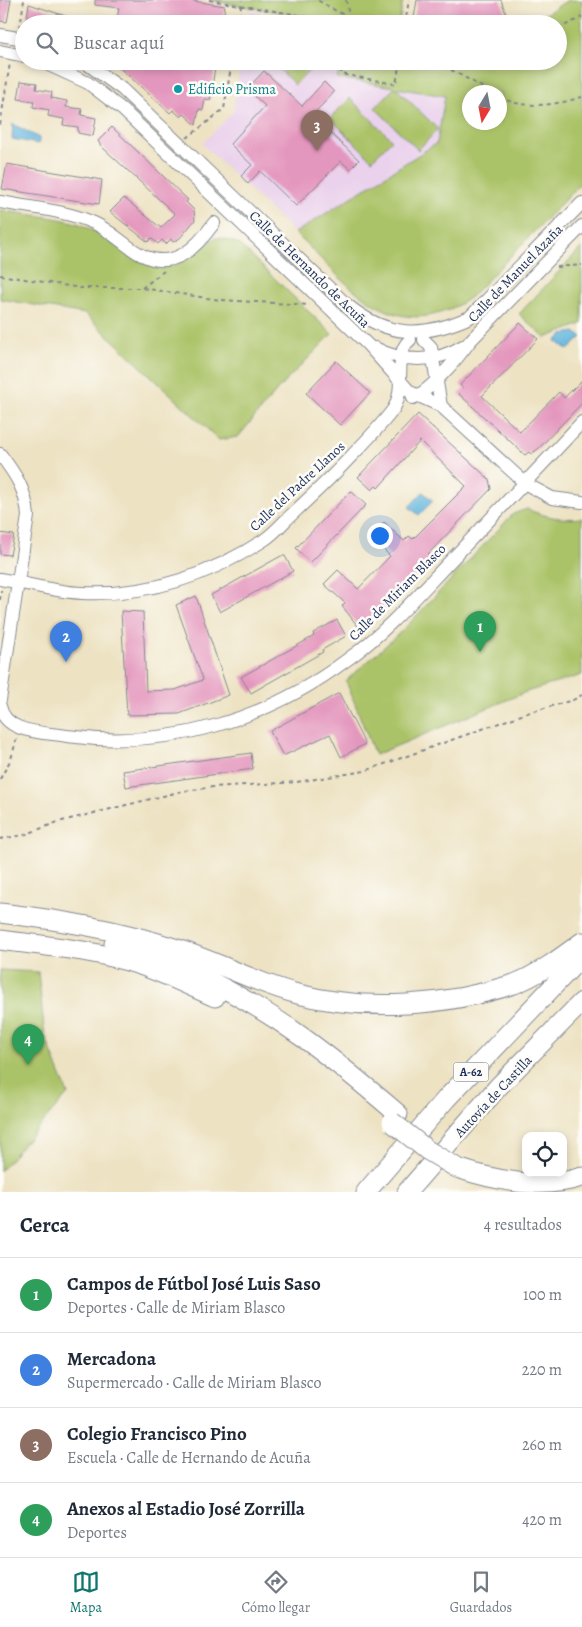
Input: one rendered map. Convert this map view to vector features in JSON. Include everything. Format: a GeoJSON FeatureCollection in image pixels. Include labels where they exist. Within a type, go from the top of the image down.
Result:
{"type":"FeatureCollection","features":[{"type":"Feature","properties":{"kind":"highway"},"geometry":{"type":"LineString","coordinates":[[0,912],[61,920],[124,934],[174,948],[298,994],[333,1000],[390,1004],[444,1001],[516,983],[558,960],[582,942]]}},
{"type":"Feature","properties":{"kind":"highway"},"geometry":{"type":"LineString","coordinates":[[0,925],[61,933],[119,945],[164,960],[236,993],[275,1016],[318,1048],[395,1118]]}},
{"type":"Feature","properties":{"kind":"highway"},"geometry":{"type":"LineString","coordinates":[[0,940],[58,947],[140,965],[231,1004],[314,1058],[459,1163],[491,1178],[528,1183],[570,1181],[582,1177]]}},
{"type":"Feature","properties":{"kind":"highway","name":"A-62"},"geometry":{"type":"LineString","coordinates":[[366,1192],[446,1099],[582,956]]}},
{"type":"Feature","properties":{"kind":"highway","name":"Autovía de Castilla"},"geometry":{"type":"LineString","coordinates":[[406,1192],[498,1087],[582,1002]]}},
{"type":"Feature","properties":{"kind":"highway"},"geometry":{"type":"LineString","coordinates":[[498,1087],[582,1017]]}},
{"type":"Feature","properties":{"kind":"highway"},"geometry":{"type":"LineString","coordinates":[[459,1163],[506,1172],[522,1172]]}},
{"type":"Feature","properties":{"kind":"highway"},"geometry":{"type":"LineString","coordinates":[[567,1171],[582,1166]]}},
{"type":"Feature","properties":{"kind":"street"},"geometry":{"type":"LineString","coordinates":[[0,36],[15,35]]}},
{"type":"Feature","properties":{"kind":"street","name":"Calle de Hernando de Acuña"},"geometry":{"type":"LineString","coordinates":[[60,70],[88,83],[113,102],[368,345],[410,392],[442,406],[526,484],[552,498],[582,502]]}},
{"type":"Feature","properties":{"kind":"street","name":"Calle de Hernando de Acuña"},"geometry":{"type":"LineString","coordinates":[[96,70],[122,89],[379,332],[410,340],[426,336]]}},
{"type":"Feature","properties":{"kind":"street","name":"Calle de Hernando de Acuña"},"geometry":{"type":"LineString","coordinates":[[223,185],[224,196],[230,215],[261,230],[273,233]]}},
{"type":"Feature","properties":{"kind":"street"},"geometry":{"type":"LineString","coordinates":[[0,202],[68,213],[96,224],[121,239],[140,255],[167,260],[189,251],[201,241],[214,223],[230,215]]}},
{"type":"Feature","properties":{"kind":"street"},"geometry":{"type":"LineString","coordinates":[[214,223],[213,215],[218,202]]}},
{"type":"Feature","properties":{"kind":"street","name":"Calle de Manuel Azaña"},"geometry":{"type":"LineString","coordinates":[[426,336],[441,337],[458,328],[582,203]]}},
{"type":"Feature","properties":{"kind":"street","name":"Calle de Manuel Azaña"},"geometry":{"type":"LineString","coordinates":[[418,396],[430,389],[436,378],[461,354],[470,341],[582,226]]}},
{"type":"Feature","properties":{"kind":"street","name":"Calle de Hernando de Acuña"},"geometry":{"type":"LineString","coordinates":[[361,316],[390,329],[426,336]]}},
{"type":"Feature","properties":{"kind":"street"},"geometry":{"type":"LineString","coordinates":[[426,336],[434,358],[442,406]]}},
{"type":"Feature","properties":{"kind":"street"},"geometry":{"type":"LineString","coordinates":[[402,383],[401,359],[404,344],[410,340]]}},
{"type":"Feature","properties":{"kind":"street","name":"Calle de Manuel Azaña"},"geometry":{"type":"LineString","coordinates":[[434,358],[454,351],[470,341]]}},
{"type":"Feature","properties":{"kind":"street","name":"Calle de Hernando de Acuña"},"geometry":{"type":"LineString","coordinates":[[368,345],[401,359],[434,358]]}},
{"type":"Feature","properties":{"kind":"street","name":"Calle del Padre Llanos"},"geometry":{"type":"LineString","coordinates":[[0,579],[83,593],[130,591],[169,584],[208,571],[266,539],[322,486],[381,426],[396,405],[402,383]]}},
{"type":"Feature","properties":{"kind":"street"},"geometry":{"type":"LineString","coordinates":[[396,405],[418,396]]}},
{"type":"Feature","properties":{"kind":"street","name":"Calle de Miriam Blasco"},"geometry":{"type":"LineString","coordinates":[[20,728],[80,737],[153,738],[220,725],[250,716],[294,696],[349,659],[397,616],[526,484],[582,422]]}},
{"type":"Feature","properties":{"kind":"street"},"geometry":{"type":"LineString","coordinates":[[0,454],[20,480],[27,499],[27,525],[0,700]]}},
{"type":"Feature","properties":{"kind":"street"},"geometry":{"type":"LineString","coordinates":[[0,706],[2,714],[8,722],[20,728]]}},
{"type":"Feature","properties":{"kind":"street"},"geometry":{"type":"LineString","coordinates":[[0,907],[61,920]]}},
{"type":"Feature","properties":{"kind":"path"},"geometry":{"type":"LineString","coordinates":[[23,15],[24,0]]}},
{"type":"Feature","properties":{"kind":"path"},"geometry":{"type":"LineString","coordinates":[[209,0],[299,15]]}},
{"type":"Feature","properties":{"kind":"path"},"geometry":{"type":"LineString","coordinates":[[239,15],[242,0]]}},
{"type":"Feature","properties":{"kind":"path"},"geometry":{"type":"LineString","coordinates":[[317,0],[344,15]]}},
{"type":"Feature","properties":{"kind":"path"},"geometry":{"type":"LineString","coordinates":[[346,0],[348,15]]}},
{"type":"Feature","properties":{"kind":"path"},"geometry":{"type":"LineString","coordinates":[[407,15],[409,0]]}},
{"type":"Feature","properties":{"kind":"path"},"geometry":{"type":"LineString","coordinates":[[567,24],[582,17]]}},
{"type":"Feature","properties":{"kind":"path"},"geometry":{"type":"LineString","coordinates":[[0,125],[12,54]]}},
{"type":"Feature","properties":{"kind":"path"},"geometry":{"type":"LineString","coordinates":[[181,145],[224,109],[230,70]]}},
{"type":"Feature","properties":{"kind":"path"},"geometry":{"type":"LineString","coordinates":[[342,70],[341,74],[396,84],[398,70]]}},
{"type":"Feature","properties":{"kind":"path"},"geometry":{"type":"LineString","coordinates":[[451,70],[478,85]]}},
{"type":"Feature","properties":{"kind":"path"},"geometry":{"type":"LineString","coordinates":[[507,101],[540,106],[582,97]]}},
{"type":"Feature","properties":{"kind":"path"},"geometry":{"type":"LineString","coordinates":[[562,268],[582,265]]}},
{"type":"Feature","properties":{"kind":"path"},"geometry":{"type":"LineString","coordinates":[[142,288],[164,271]]}},
{"type":"Feature","properties":{"kind":"path"},"geometry":{"type":"LineString","coordinates":[[0,275],[81,288],[142,288],[220,300],[314,306],[323,303]]}},
{"type":"Feature","properties":{"kind":"path"},"geometry":{"type":"LineString","coordinates":[[0,584],[0,600]]}},
{"type":"Feature","properties":{"kind":"path"},"geometry":{"type":"LineString","coordinates":[[1,840],[24,835],[58,822],[183,791],[214,787],[297,782],[365,771],[527,713],[573,700],[582,695]]}},
{"type":"Feature","properties":{"kind":"path"},"geometry":{"type":"LineString","coordinates":[[0,779],[11,759],[20,728]]}},
{"type":"Feature","properties":{"kind":"shaded area"},"geometry":{"type":"Polygon","coordinates":[[[249,11],[273,15],[248,15],[249,11]]]}},
{"type":"Feature","properties":{"kind":"shaded area"},"geometry":{"type":"Polygon","coordinates":[[[240,70],[338,70],[337,78],[445,95],[437,143],[295,233],[202,144],[233,112],[240,70]]]}},
{"type":"Feature","properties":{"kind":"green space"},"geometry":{"type":"Polygon","coordinates":[[[209,0],[403,0],[400,15],[295,15],[209,0]]]}},
{"type":"Feature","properties":{"kind":"green space"},"geometry":{"type":"Polygon","coordinates":[[[568,0],[582,0],[582,182],[471,297],[443,312],[418,317],[395,314],[374,304],[334,272],[295,233],[437,143],[445,96],[396,88],[438,129],[418,150],[375,108],[395,87],[337,78],[338,70],[567,70],[567,15],[544,15],[568,0]]]}},
{"type":"Feature","properties":{"kind":"green space"},"geometry":{"type":"Polygon","coordinates":[[[280,70],[310,70],[295,85],[280,70]]]}},
{"type":"Feature","properties":{"kind":"green space"},"geometry":{"type":"Polygon","coordinates":[[[350,98],[392,140],[372,160],[330,118],[350,98]]]}},
{"type":"Feature","properties":{"kind":"green space"},"geometry":{"type":"Polygon","coordinates":[[[0,210],[60,219],[79,224],[140,261],[163,266],[181,262],[213,239],[229,240],[240,245],[332,334],[279,388],[238,437],[219,440],[85,314],[0,299],[0,210]]]}},
{"type":"Feature","properties":{"kind":"green space"},"geometry":{"type":"Polygon","coordinates":[[[582,247],[582,324],[545,338],[519,314],[582,247]]]}},
{"type":"Feature","properties":{"kind":"green space"},"geometry":{"type":"Polygon","coordinates":[[[527,509],[554,517],[582,518],[582,675],[526,692],[375,755],[346,681],[404,629],[513,514],[527,509]]]}},
{"type":"Feature","properties":{"kind":"green space"},"geometry":{"type":"Polygon","coordinates":[[[0,970],[38,972],[45,1036],[68,1094],[0,1171],[0,970]]]}},
{"type":"Feature","properties":{"kind":"water"},"geometry":{"type":"Polygon","coordinates":[[[13,124],[39,138],[39,144],[12,139],[13,124]]]}},
{"type":"Feature","properties":{"kind":"water"},"geometry":{"type":"Polygon","coordinates":[[[575,332],[582,337],[568,350],[556,341],[563,334],[575,332]]]}},
{"type":"Feature","properties":{"kind":"water"},"geometry":{"type":"Polygon","coordinates":[[[423,492],[433,501],[419,515],[409,507],[423,492]]]}},
{"type":"Feature","properties":{"kind":"building"},"geometry":{"type":"Polygon","coordinates":[[[0,0],[11,0],[7,22],[0,21],[0,0]]]}},
{"type":"Feature","properties":{"kind":"building"},"geometry":{"type":"Polygon","coordinates":[[[95,0],[187,0],[225,6],[224,15],[118,15],[119,8],[95,5],[95,0]]]}},
{"type":"Feature","properties":{"kind":"building"},"geometry":{"type":"Polygon","coordinates":[[[417,0],[501,0],[506,15],[414,15],[417,0]]]}},
{"type":"Feature","properties":{"kind":"building"},"geometry":{"type":"Polygon","coordinates":[[[29,4],[63,15],[27,15],[29,4]]]}},
{"type":"Feature","properties":{"kind":"building","name":"Edificio Prisma"},"geometry":{"type":"Polygon","coordinates":[[[122,70],[215,70],[210,100],[205,99],[203,110],[199,109],[196,125],[184,114],[181,117],[173,110],[170,113],[122,70]]]}},
{"type":"Feature","properties":{"kind":"building"},"geometry":{"type":"Polygon","coordinates":[[[264,71],[302,106],[324,82],[334,92],[312,116],[359,160],[350,169],[341,161],[296,206],[260,171],[248,184],[241,176],[252,165],[230,144],[265,106],[247,89],[264,71]]]}},
{"type":"Feature","properties":{"kind":"building"},"geometry":{"type":"Polygon","coordinates":[[[21,81],[37,83],[36,89],[52,92],[51,98],[67,101],[66,107],[82,109],[81,115],[96,118],[93,136],[78,133],[78,127],[63,125],[64,119],[48,116],[49,110],[33,107],[34,101],[18,99],[21,81]]]}},
{"type":"Feature","properties":{"kind":"building"},"geometry":{"type":"Polygon","coordinates":[[[112,127],[188,200],[186,202],[194,210],[195,220],[180,238],[173,242],[171,239],[166,244],[162,240],[158,244],[151,238],[148,242],[110,212],[124,198],[161,228],[175,214],[101,146],[98,141],[112,127]]]}},
{"type":"Feature","properties":{"kind":"building"},"geometry":{"type":"Polygon","coordinates":[[[7,164],[102,180],[99,204],[2,189],[7,164]]]}},
{"type":"Feature","properties":{"kind":"building"},"geometry":{"type":"Polygon","coordinates":[[[520,323],[538,339],[482,396],[520,432],[559,392],[564,398],[582,380],[582,403],[538,449],[531,454],[529,452],[525,455],[459,394],[464,389],[460,385],[520,323]]]}},
{"type":"Feature","properties":{"kind":"building"},"geometry":{"type":"Polygon","coordinates":[[[336,361],[370,393],[340,425],[306,393],[336,361]]]}},
{"type":"Feature","properties":{"kind":"building"},"geometry":{"type":"Polygon","coordinates":[[[418,414],[489,479],[491,489],[428,554],[432,558],[361,630],[342,606],[345,603],[324,584],[338,570],[358,589],[390,556],[370,536],[384,522],[404,541],[409,536],[413,539],[466,486],[420,441],[378,488],[376,486],[372,490],[358,477],[418,414]]]}},
{"type":"Feature","properties":{"kind":"building"},"geometry":{"type":"Polygon","coordinates":[[[351,491],[366,505],[310,563],[296,548],[351,491]]]}},
{"type":"Feature","properties":{"kind":"building"},"geometry":{"type":"Polygon","coordinates":[[[0,533],[14,535],[10,555],[0,554],[0,533]]]}},
{"type":"Feature","properties":{"kind":"building"},"geometry":{"type":"Polygon","coordinates":[[[281,556],[285,556],[293,571],[220,612],[211,595],[281,556]]]}},
{"type":"Feature","properties":{"kind":"building"},"geometry":{"type":"Polygon","coordinates":[[[196,596],[229,695],[179,714],[127,715],[121,611],[143,612],[146,691],[175,690],[203,680],[176,605],[196,596]]]}},
{"type":"Feature","properties":{"kind":"building"},"geometry":{"type":"Polygon","coordinates":[[[337,620],[346,636],[322,650],[323,652],[251,693],[241,677],[314,636],[313,633],[337,620]]]}},
{"type":"Feature","properties":{"kind":"building"},"geometry":{"type":"Polygon","coordinates":[[[339,693],[365,744],[341,757],[330,734],[283,756],[270,731],[339,693]]]}},
{"type":"Feature","properties":{"kind":"building"},"geometry":{"type":"Polygon","coordinates":[[[251,753],[253,769],[126,787],[123,771],[251,753]]]}},
{"type":"Feature","properties":{"kind":"place","name":"Edificio Prisma"},"geometry":{"type":"Point","coordinates":[178,89]}},
{"type":"Feature","properties":{"kind":"place","name":"Colegio Francisco Pino"},"geometry":{"type":"Point","coordinates":[317,151]}},
{"type":"Feature","properties":{"kind":"place","name":"Campos de Fútbol José Luis Saso"},"geometry":{"type":"Point","coordinates":[480,652]}},
{"type":"Feature","properties":{"kind":"place","name":"Mercadona"},"geometry":{"type":"Point","coordinates":[66,662]}},
{"type":"Feature","properties":{"kind":"place","name":"Anexos al Estadio José Zorrilla"},"geometry":{"type":"Point","coordinates":[28,1065]}}]}
